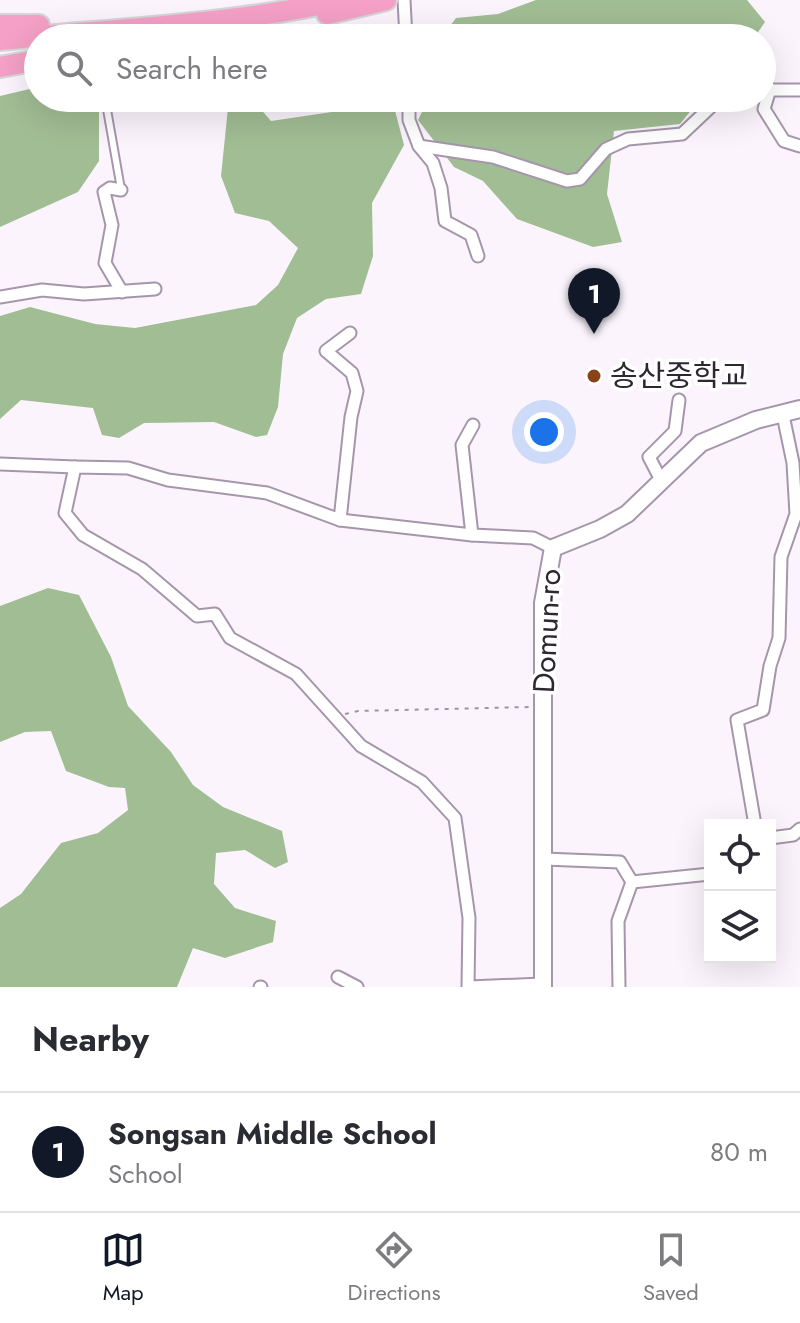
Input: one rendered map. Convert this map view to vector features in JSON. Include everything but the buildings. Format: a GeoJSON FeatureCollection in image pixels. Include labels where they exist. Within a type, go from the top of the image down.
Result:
{"type":"FeatureCollection","features":[{"type":"Feature","properties":{"kind":"highway"},"geometry":{"type":"LineString","coordinates":[[202,24],[342,0]]}},
{"type":"Feature","properties":{"kind":"highway"},"geometry":{"type":"LineString","coordinates":[[242,24],[309,18],[386,0]]}},
{"type":"Feature","properties":{"kind":"highway"},"geometry":{"type":"LineString","coordinates":[[0,25],[24,26]]}},
{"type":"Feature","properties":{"kind":"highway"},"geometry":{"type":"LineString","coordinates":[[0,40],[24,39]]}},
{"type":"Feature","properties":{"kind":"highway"},"geometry":{"type":"LineString","coordinates":[[0,55],[24,52]]}},
{"type":"Feature","properties":{"kind":"highway"},"geometry":{"type":"LineString","coordinates":[[0,67],[24,63]]}},
{"type":"Feature","properties":{"kind":"street"},"geometry":{"type":"LineString","coordinates":[[404,0],[405,24]]}},
{"type":"Feature","properties":{"kind":"street"},"geometry":{"type":"LineString","coordinates":[[776,90],[800,90]]}},
{"type":"Feature","properties":{"kind":"street"},"geometry":{"type":"LineString","coordinates":[[409,112],[419,146],[433,163],[437,175],[445,221],[471,235],[478,256]]}},
{"type":"Feature","properties":{"kind":"street"},"geometry":{"type":"LineString","coordinates":[[419,146],[493,157],[567,181],[580,179],[606,149],[628,139],[682,134],[705,112]]}},
{"type":"Feature","properties":{"kind":"street"},"geometry":{"type":"LineString","coordinates":[[766,112],[784,141],[800,146]]}},
{"type":"Feature","properties":{"kind":"street"},"geometry":{"type":"LineString","coordinates":[[121,190],[110,188],[104,192],[112,225],[105,263],[122,292]]}},
{"type":"Feature","properties":{"kind":"street"},"geometry":{"type":"LineString","coordinates":[[0,297],[42,290],[84,294],[155,289]]}},
{"type":"Feature","properties":{"kind":"street"},"geometry":{"type":"LineString","coordinates":[[340,520],[357,383],[352,373],[326,351],[350,333]]}},
{"type":"Feature","properties":{"kind":"street"},"geometry":{"type":"LineString","coordinates":[[661,480],[649,457],[675,431],[679,400]]}},
{"type":"Feature","properties":{"kind":"street","name":"Domun-ro"},"geometry":{"type":"LineString","coordinates":[[542,986],[543,603],[553,548],[627,514],[701,443],[756,420],[800,409]]}},
{"type":"Feature","properties":{"kind":"street"},"geometry":{"type":"LineString","coordinates":[[754,819],[737,720],[763,710],[770,666],[779,638],[781,557],[796,514],[793,463],[783,415]]}},
{"type":"Feature","properties":{"kind":"street"},"geometry":{"type":"LineString","coordinates":[[472,535],[462,445],[473,425]]}},
{"type":"Feature","properties":{"kind":"street"},"geometry":{"type":"LineString","coordinates":[[0,464],[128,468],[168,480],[267,493],[340,520],[472,535],[533,538],[553,548]]}},
{"type":"Feature","properties":{"kind":"street"},"geometry":{"type":"LineString","coordinates":[[75,467],[65,513],[83,535],[142,569],[197,616],[215,614],[230,638],[296,674],[361,746],[422,782],[455,818],[469,918],[468,987],[542,986]]}},
{"type":"Feature","properties":{"kind":"street"},"geometry":{"type":"LineString","coordinates":[[776,837],[793,835],[800,829]]}},
{"type":"Feature","properties":{"kind":"street"},"geometry":{"type":"LineString","coordinates":[[544,859],[620,862],[632,882]]}},
{"type":"Feature","properties":{"kind":"street"},"geometry":{"type":"LineString","coordinates":[[632,882],[704,875]]}},
{"type":"Feature","properties":{"kind":"street"},"geometry":{"type":"LineString","coordinates":[[619,987],[618,921],[632,882]]}},
{"type":"Feature","properties":{"kind":"street"},"geometry":{"type":"LineString","coordinates":[[338,977],[357,987]]}},
{"type":"Feature","properties":{"kind":"lane"},"geometry":{"type":"LineString","coordinates":[[107,112],[121,190]]}},
{"type":"Feature","properties":{"kind":"path"},"geometry":{"type":"LineString","coordinates":[[335,717],[358,711],[543,707]]}},
{"type":"Feature","properties":{"kind":"green space"},"geometry":{"type":"Polygon","coordinates":[[[536,0],[747,0],[765,22],[452,24],[456,18],[498,14],[536,0]]]}},
{"type":"Feature","properties":{"kind":"green space"},"geometry":{"type":"Polygon","coordinates":[[[24,90],[24,112],[99,112],[99,161],[78,192],[0,227],[0,96],[24,90]]]}},
{"type":"Feature","properties":{"kind":"green space"},"geometry":{"type":"Polygon","coordinates":[[[228,112],[263,112],[271,121],[332,112],[395,112],[404,145],[372,203],[373,256],[361,294],[326,299],[297,318],[283,354],[278,407],[267,435],[256,437],[214,422],[144,423],[119,438],[102,435],[93,408],[21,400],[0,419],[0,316],[30,307],[95,324],[135,328],[256,305],[278,285],[298,248],[269,221],[235,213],[221,176],[228,112]]]}},
{"type":"Feature","properties":{"kind":"green space"},"geometry":{"type":"Polygon","coordinates":[[[422,112],[690,112],[680,124],[614,131],[607,194],[622,242],[593,247],[517,219],[483,181],[454,167],[418,120],[422,112]]]}},
{"type":"Feature","properties":{"kind":"green space"},"geometry":{"type":"Polygon","coordinates":[[[48,588],[79,595],[111,657],[128,706],[171,752],[193,785],[223,807],[282,831],[288,862],[275,868],[245,850],[216,853],[214,884],[235,908],[276,921],[273,942],[225,958],[193,948],[177,987],[0,987],[0,908],[21,894],[61,843],[98,833],[128,810],[125,788],[109,787],[66,771],[51,731],[25,732],[0,742],[0,606],[48,588]]]}},
{"type":"Feature","properties":{"kind":"place","name":"Songsan Middle School"},"geometry":{"type":"Point","coordinates":[594,334]}},
{"type":"Feature","properties":{"kind":"place","name":"송산중학교"},"geometry":{"type":"Point","coordinates":[594,376]}}]}
